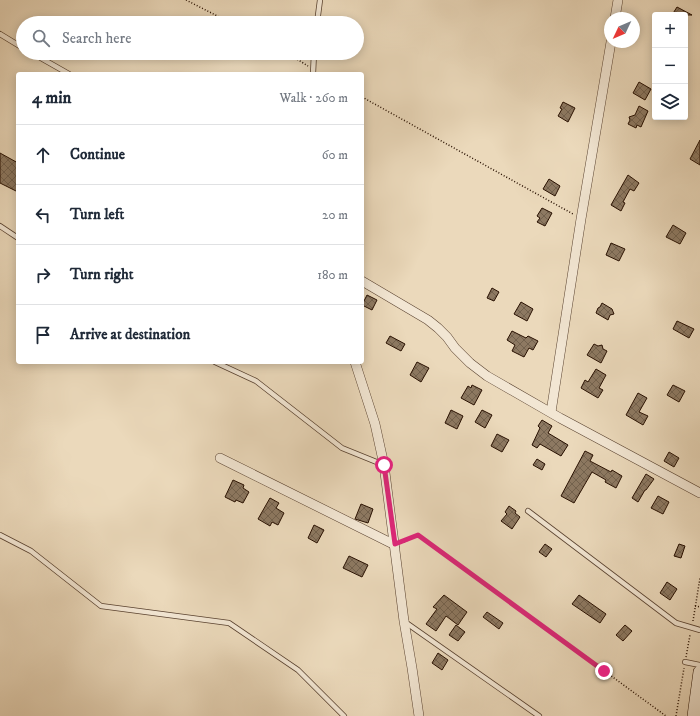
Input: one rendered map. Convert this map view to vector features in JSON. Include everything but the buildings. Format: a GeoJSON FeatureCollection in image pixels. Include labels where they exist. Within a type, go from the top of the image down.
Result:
{"type":"FeatureCollection","features":[{"type":"Feature","properties":{"kind":"main road"},"geometry":{"type":"LineString","coordinates":[[694,716],[700,672]]}},
{"type":"Feature","properties":{"kind":"street"},"geometry":{"type":"LineString","coordinates":[[616,12],[618,0]]}},
{"type":"Feature","properties":{"kind":"street"},"geometry":{"type":"LineString","coordinates":[[551,412],[581,219],[610,48]]}},
{"type":"Feature","properties":{"kind":"street"},"geometry":{"type":"LineString","coordinates":[[364,283],[428,320],[447,337],[460,353],[487,376],[700,493]]}},
{"type":"Feature","properties":{"kind":"street"},"geometry":{"type":"LineString","coordinates":[[356,364],[375,424],[384,465],[404,622],[419,716]]}},
{"type":"Feature","properties":{"kind":"street"},"geometry":{"type":"LineString","coordinates":[[220,458],[395,544]]}},
{"type":"Feature","properties":{"kind":"lane"},"geometry":{"type":"LineString","coordinates":[[319,16],[320,0]]}},
{"type":"Feature","properties":{"kind":"lane"},"geometry":{"type":"LineString","coordinates":[[0,34],[16,44]]}},
{"type":"Feature","properties":{"kind":"lane"},"geometry":{"type":"LineString","coordinates":[[44,60],[65,72]]}},
{"type":"Feature","properties":{"kind":"lane"},"geometry":{"type":"LineString","coordinates":[[312,71],[313,60]]}},
{"type":"Feature","properties":{"kind":"lane"},"geometry":{"type":"LineString","coordinates":[[0,226],[16,237]]}},
{"type":"Feature","properties":{"kind":"lane"},"geometry":{"type":"LineString","coordinates":[[219,364],[256,381],[342,448],[384,465]]}},
{"type":"Feature","properties":{"kind":"lane"},"geometry":{"type":"LineString","coordinates":[[528,511],[676,624],[700,630]]}},
{"type":"Feature","properties":{"kind":"lane"},"geometry":{"type":"LineString","coordinates":[[0,535],[31,551],[101,606],[229,623],[298,670],[344,716]]}},
{"type":"Feature","properties":{"kind":"lane"},"geometry":{"type":"LineString","coordinates":[[404,622],[539,716]]}},
{"type":"Feature","properties":{"kind":"lane"},"geometry":{"type":"LineString","coordinates":[[685,662],[700,664]]}},
{"type":"Feature","properties":{"kind":"path"},"geometry":{"type":"LineString","coordinates":[[186,0],[217,16]]}},
{"type":"Feature","properties":{"kind":"path"},"geometry":{"type":"LineString","coordinates":[[297,60],[312,71]]}},
{"type":"Feature","properties":{"kind":"path"},"geometry":{"type":"LineString","coordinates":[[364,98],[581,219]]}},
{"type":"Feature","properties":{"kind":"path"},"geometry":{"type":"LineString","coordinates":[[395,544],[418,535],[666,716]]}},
{"type":"Feature","properties":{"kind":"path"},"geometry":{"type":"LineString","coordinates":[[700,578],[695,606],[700,607]]}},
{"type":"Feature","properties":{"kind":"route"},"geometry":{"type":"LineString","coordinates":[[384,465],[395,544],[418,535],[604,671]]}}]}
